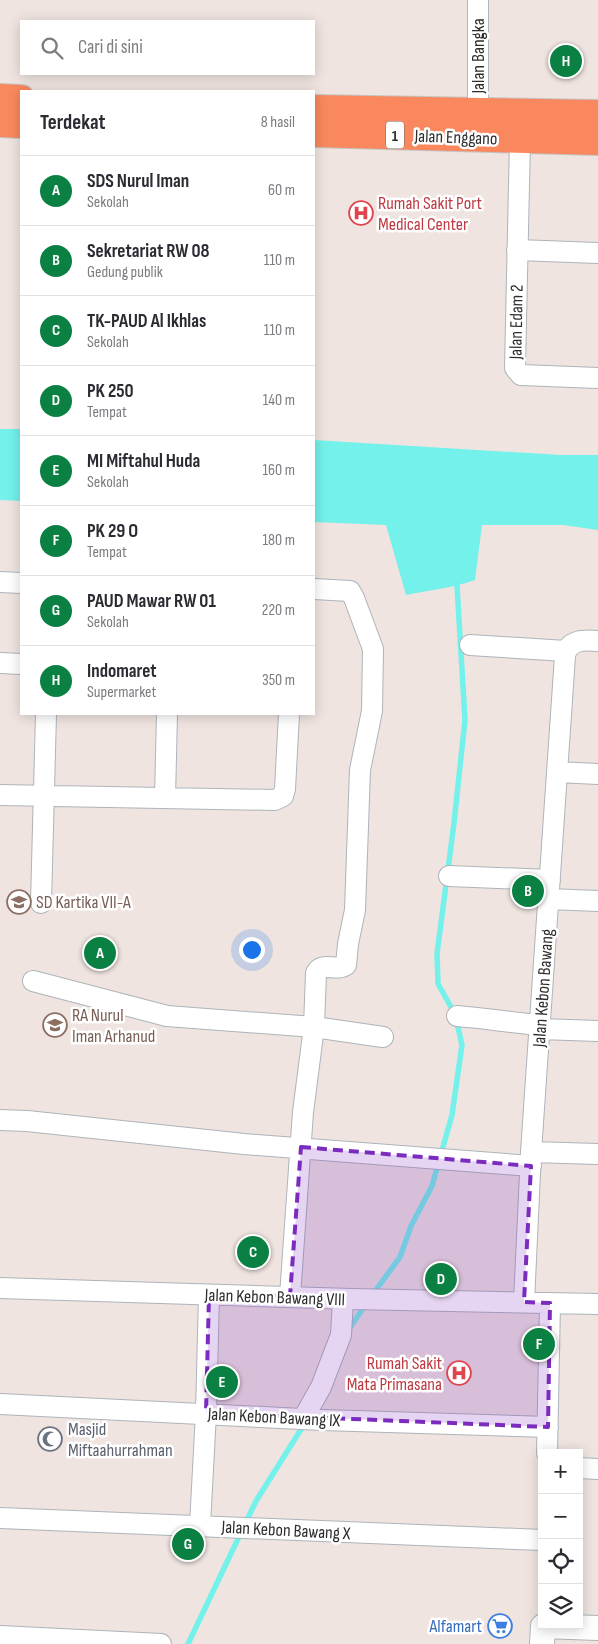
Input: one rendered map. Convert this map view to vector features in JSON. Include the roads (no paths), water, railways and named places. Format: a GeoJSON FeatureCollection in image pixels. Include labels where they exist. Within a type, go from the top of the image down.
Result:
{"type":"FeatureCollection","features":[{"type":"Feature","properties":{"kind":"highway"},"geometry":{"type":"LineString","coordinates":[[0,98],[20,99]]}},
{"type":"Feature","properties":{"kind":"highway","name":"Jalan Enggano"},"geometry":{"type":"LineString","coordinates":[[315,108],[469,120],[520,139],[598,141]]}},
{"type":"Feature","properties":{"kind":"highway","name":"Jalan Enggano"},"geometry":{"type":"LineString","coordinates":[[315,133],[469,120],[598,114]]}},
{"type":"Feature","properties":{"kind":"highway"},"geometry":{"type":"LineString","coordinates":[[0,123],[20,124]]}},
{"type":"Feature","properties":{"kind":"street","name":"Jalan Bangka"},"geometry":{"type":"LineString","coordinates":[[469,120],[478,0]]}},
{"type":"Feature","properties":{"kind":"street","name":"Jalan Edam 2"},"geometry":{"type":"LineString","coordinates":[[520,139],[515,368],[521,375],[598,378]]}},
{"type":"Feature","properties":{"kind":"street"},"geometry":{"type":"LineString","coordinates":[[517,250],[598,253]]}},
{"type":"Feature","properties":{"kind":"street"},"geometry":{"type":"LineString","coordinates":[[0,582],[20,583]]}},
{"type":"Feature","properties":{"kind":"street"},"geometry":{"type":"LineString","coordinates":[[290,1296],[303,1112],[314,1027],[316,973],[322,967],[342,968],[346,965],[355,910],[360,770],[372,712],[373,649],[350,591],[315,589]]}},
{"type":"Feature","properties":{"kind":"street"},"geometry":{"type":"LineString","coordinates":[[470,645],[566,651],[579,640],[598,641]]}},
{"type":"Feature","properties":{"kind":"street","name":"Jalan Kebon Bawang"},"geometry":{"type":"LineString","coordinates":[[524,1302],[531,1159],[566,651]]}},
{"type":"Feature","properties":{"kind":"street"},"geometry":{"type":"LineString","coordinates":[[0,663],[20,664]]}},
{"type":"Feature","properties":{"kind":"street"},"geometry":{"type":"LineString","coordinates":[[41,903],[46,715]]}},
{"type":"Feature","properties":{"kind":"street"},"geometry":{"type":"LineString","coordinates":[[165,798],[167,715]]}},
{"type":"Feature","properties":{"kind":"street"},"geometry":{"type":"LineString","coordinates":[[0,795],[275,800],[283,796],[289,715]]}},
{"type":"Feature","properties":{"kind":"street"},"geometry":{"type":"LineString","coordinates":[[557,772],[598,774]]}},
{"type":"Feature","properties":{"kind":"street"},"geometry":{"type":"LineString","coordinates":[[449,876],[549,889],[598,902]]}},
{"type":"Feature","properties":{"kind":"street"},"geometry":{"type":"LineString","coordinates":[[33,981],[167,1016],[314,1027],[382,1037]]}},
{"type":"Feature","properties":{"kind":"street"},"geometry":{"type":"LineString","coordinates":[[458,1016],[540,1027],[598,1031]]}},
{"type":"Feature","properties":{"kind":"street"},"geometry":{"type":"LineString","coordinates":[[0,1120],[27,1121],[244,1144],[301,1147],[438,1160],[531,1159],[598,1154]]}},
{"type":"Feature","properties":{"kind":"street","name":"Jalan Kebon Bawang VIII"},"geometry":{"type":"LineString","coordinates":[[0,1288],[347,1299],[598,1304]]}},
{"type":"Feature","properties":{"kind":"street"},"geometry":{"type":"LineString","coordinates":[[200,1525],[206,1413],[209,1295]]}},
{"type":"Feature","properties":{"kind":"street"},"geometry":{"type":"LineString","coordinates":[[310,1419],[341,1335],[347,1299]]}},
{"type":"Feature","properties":{"kind":"street"},"geometry":{"type":"LineString","coordinates":[[547,1449],[550,1303]]}},
{"type":"Feature","properties":{"kind":"street","name":"Jalan Kebon Bawang IX"},"geometry":{"type":"LineString","coordinates":[[0,1404],[310,1419],[548,1427]]}},
{"type":"Feature","properties":{"kind":"street"},"geometry":{"type":"LineString","coordinates":[[583,1468],[598,1469]]}},
{"type":"Feature","properties":{"kind":"street","name":"Jalan Kebon Bawang X"},"geometry":{"type":"LineString","coordinates":[[0,1518],[538,1540]]}},
{"type":"Feature","properties":{"kind":"street"},"geometry":{"type":"LineString","coordinates":[[543,1632],[598,1628]]}},
{"type":"Feature","properties":{"kind":"street"},"geometry":{"type":"LineString","coordinates":[[0,1636],[161,1644]]}},
{"type":"Feature","properties":{"kind":"water"},"geometry":{"type":"Polygon","coordinates":[[[0,429],[20,429],[20,501],[0,500],[0,429]]]}},
{"type":"Feature","properties":{"kind":"water"},"geometry":{"type":"Polygon","coordinates":[[[315,440],[561,455],[598,455],[598,530],[563,525],[482,525],[475,580],[467,583],[406,595],[386,525],[315,522],[315,440]]]}},
{"type":"Feature","properties":{"kind":"waterway"},"geometry":{"type":"LineString","coordinates":[[373,1294],[400,1257],[411,1226],[432,1186],[452,1115],[462,1045],[455,1014],[438,984],[437,954],[465,720],[457,586]]}},
{"type":"Feature","properties":{"kind":"waterway"},"geometry":{"type":"LineString","coordinates":[[349,1329],[366,1304]]}},
{"type":"Feature","properties":{"kind":"waterway"},"geometry":{"type":"LineString","coordinates":[[188,1644],[256,1501],[305,1423]]}},
{"type":"Feature","properties":{"kind":"place","name":"Indomaret"},"geometry":{"type":"Point","coordinates":[566,61]}},
{"type":"Feature","properties":{"kind":"place","name":"Rumah Sakit Port Medical Center"},"geometry":{"type":"Point","coordinates":[361,213]}},
{"type":"Feature","properties":{"kind":"place","name":"Sekretariat RW 08"},"geometry":{"type":"Point","coordinates":[528,891]}},
{"type":"Feature","properties":{"kind":"place","name":"SD Kartika VII-A"},"geometry":{"type":"Point","coordinates":[19,902]}},
{"type":"Feature","properties":{"kind":"place","name":"SDS Nurul Iman"},"geometry":{"type":"Point","coordinates":[100,953]}},
{"type":"Feature","properties":{"kind":"place","name":"RA Nurul Iman Arhanud"},"geometry":{"type":"Point","coordinates":[55,1025]}},
{"type":"Feature","properties":{"kind":"place","name":"TK-PAUD Al Ikhlas"},"geometry":{"type":"Point","coordinates":[253,1252]}},
{"type":"Feature","properties":{"kind":"place","name":"PK 250"},"geometry":{"type":"Point","coordinates":[441,1279]}},
{"type":"Feature","properties":{"kind":"place","name":"PK 29 O"},"geometry":{"type":"Point","coordinates":[539,1344]}},
{"type":"Feature","properties":{"kind":"place","name":"Rumah Sakit Mata Primasana"},"geometry":{"type":"Point","coordinates":[459,1373]}},
{"type":"Feature","properties":{"kind":"place","name":"MI Miftahul Huda"},"geometry":{"type":"Point","coordinates":[222,1382]}},
{"type":"Feature","properties":{"kind":"place","name":"Masjid Miftaahurrahman"},"geometry":{"type":"Point","coordinates":[50,1439]}},
{"type":"Feature","properties":{"kind":"place","name":"PAUD Mawar RW 01"},"geometry":{"type":"Point","coordinates":[188,1544]}},
{"type":"Feature","properties":{"kind":"place","name":"Alfamart"},"geometry":{"type":"Point","coordinates":[500,1626]}}]}
